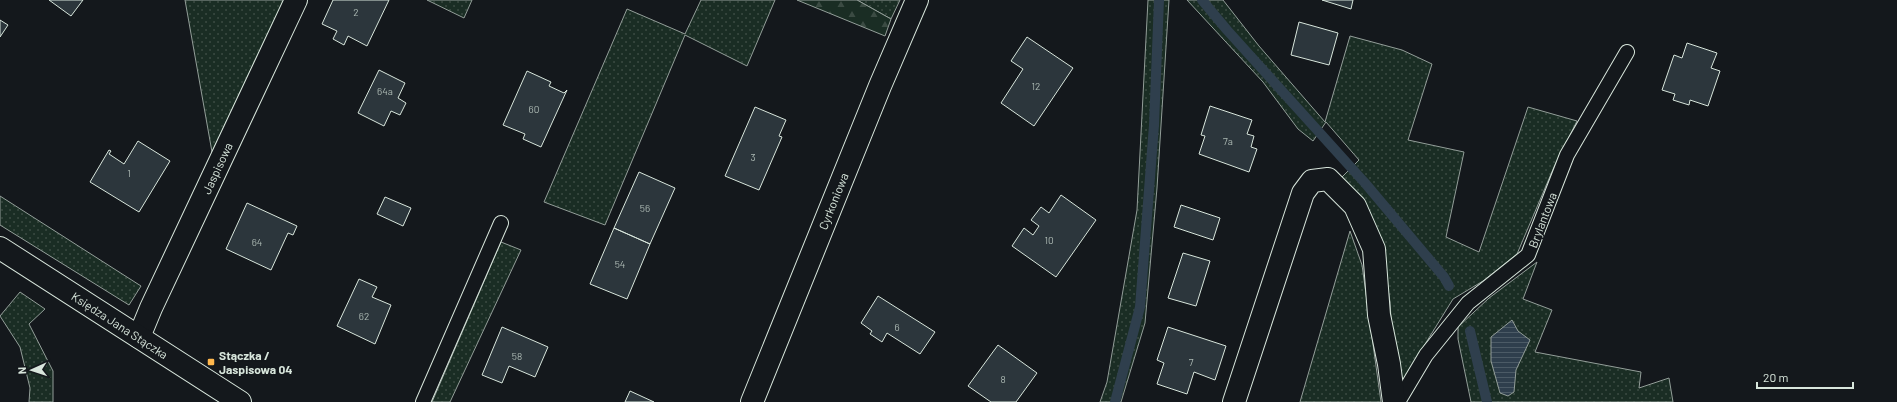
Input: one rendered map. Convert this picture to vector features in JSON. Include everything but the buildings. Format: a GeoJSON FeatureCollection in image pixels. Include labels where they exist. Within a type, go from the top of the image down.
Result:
{"type":"FeatureCollection","features":[{"type":"Feature","properties":{"kind":"street","name":"Jaspisowa"},"geometry":{"type":"LineString","coordinates":[[139,337],[151,308],[296,0]]}},
{"type":"Feature","properties":{"kind":"street","name":"Cyrkoniowa"},"geometry":{"type":"LineString","coordinates":[[752,402],[880,86],[917,0]]}},
{"type":"Feature","properties":{"kind":"street"},"geometry":{"type":"LineString","coordinates":[[1234,402],[1303,193],[1312,181],[1328,179],[1355,206],[1374,249],[1379,315],[1389,364],[1394,402]]}},
{"type":"Feature","properties":{"kind":"street","name":"Księdza Jana Stączka"},"geometry":{"type":"LineString","coordinates":[[0,248],[240,402]]}},
{"type":"Feature","properties":{"kind":"lane","name":"Brylantowa"},"geometry":{"type":"LineString","coordinates":[[1398,402],[1426,355],[1468,303],[1528,255],[1567,155],[1627,52]]}},
{"type":"Feature","properties":{"kind":"lane"},"geometry":{"type":"LineString","coordinates":[[423,402],[501,223]]}},
{"type":"Feature","properties":{"kind":"green space"},"geometry":{"type":"Polygon","coordinates":[[[185,0],[284,0],[212,152],[185,0]]]}},
{"type":"Feature","properties":{"kind":"green space"},"geometry":{"type":"Polygon","coordinates":[[[427,0],[472,0],[464,18],[427,0]]]}},
{"type":"Feature","properties":{"kind":"green space"},"geometry":{"type":"Polygon","coordinates":[[[701,0],[775,0],[747,66],[685,35],[605,225],[544,202],[627,9],[685,34],[701,0]]]}},
{"type":"Feature","properties":{"kind":"green space"},"geometry":{"type":"Polygon","coordinates":[[[797,0],[857,0],[891,19],[885,36],[797,0]]]}},
{"type":"Feature","properties":{"kind":"green space"},"geometry":{"type":"Polygon","coordinates":[[[857,0],[900,0],[891,19],[857,0]]]}},
{"type":"Feature","properties":{"kind":"green space"},"geometry":{"type":"Polygon","coordinates":[[[1148,0],[1169,0],[1157,188],[1145,323],[1121,402],[1100,402],[1107,382],[1137,210],[1148,0]]]}},
{"type":"Feature","properties":{"kind":"green space"},"geometry":{"type":"Polygon","coordinates":[[[1187,0],[1223,0],[1259,46],[1325,122],[1350,36],[1402,50],[1432,64],[1408,140],[1464,152],[1446,237],[1479,252],[1528,107],[1577,121],[1554,167],[1517,254],[1483,281],[1453,299],[1401,383],[1392,336],[1390,302],[1381,247],[1372,219],[1342,177],[1359,160],[1326,122],[1313,141],[1298,129],[1263,82],[1187,0]]]}},
{"type":"Feature","properties":{"kind":"green space"},"geometry":{"type":"Polygon","coordinates":[[[0,196],[141,286],[129,305],[0,225],[0,196]]]}},
{"type":"Feature","properties":{"kind":"green space"},"geometry":{"type":"Polygon","coordinates":[[[1350,231],[1362,265],[1381,402],[1300,402],[1350,231]]]}},
{"type":"Feature","properties":{"kind":"green space"},"geometry":{"type":"Polygon","coordinates":[[[501,242],[521,250],[450,402],[432,402],[501,242]]]}},
{"type":"Feature","properties":{"kind":"green space"},"geometry":{"type":"Polygon","coordinates":[[[1537,262],[1523,299],[1552,310],[1535,352],[1641,372],[1639,388],[1669,378],[1673,402],[1471,402],[1458,339],[1458,327],[1489,298],[1537,262]]]}},
{"type":"Feature","properties":{"kind":"green space"},"geometry":{"type":"Polygon","coordinates":[[[20,292],[45,309],[29,324],[53,371],[53,402],[29,402],[30,388],[20,347],[0,316],[20,292]]]}},
{"type":"Feature","properties":{"kind":"water"},"geometry":{"type":"Polygon","coordinates":[[[1512,320],[1518,331],[1530,340],[1516,370],[1514,392],[1508,396],[1500,393],[1491,361],[1491,337],[1512,320]]]}},
{"type":"Feature","properties":{"kind":"waterway"},"geometry":{"type":"LineString","coordinates":[[1115,402],[1140,307],[1154,125],[1159,0]]}},
{"type":"Feature","properties":{"kind":"waterway"},"geometry":{"type":"LineString","coordinates":[[1202,0],[1227,30],[1365,183],[1444,277],[1449,286]]}},
{"type":"Feature","properties":{"kind":"waterway"},"geometry":{"type":"LineString","coordinates":[[1470,331],[1487,402]]}},
{"type":"Feature","properties":{"kind":"place","name":"Stączka / Jaspisowa 04"},"geometry":{"type":"Point","coordinates":[211,362]}}]}
